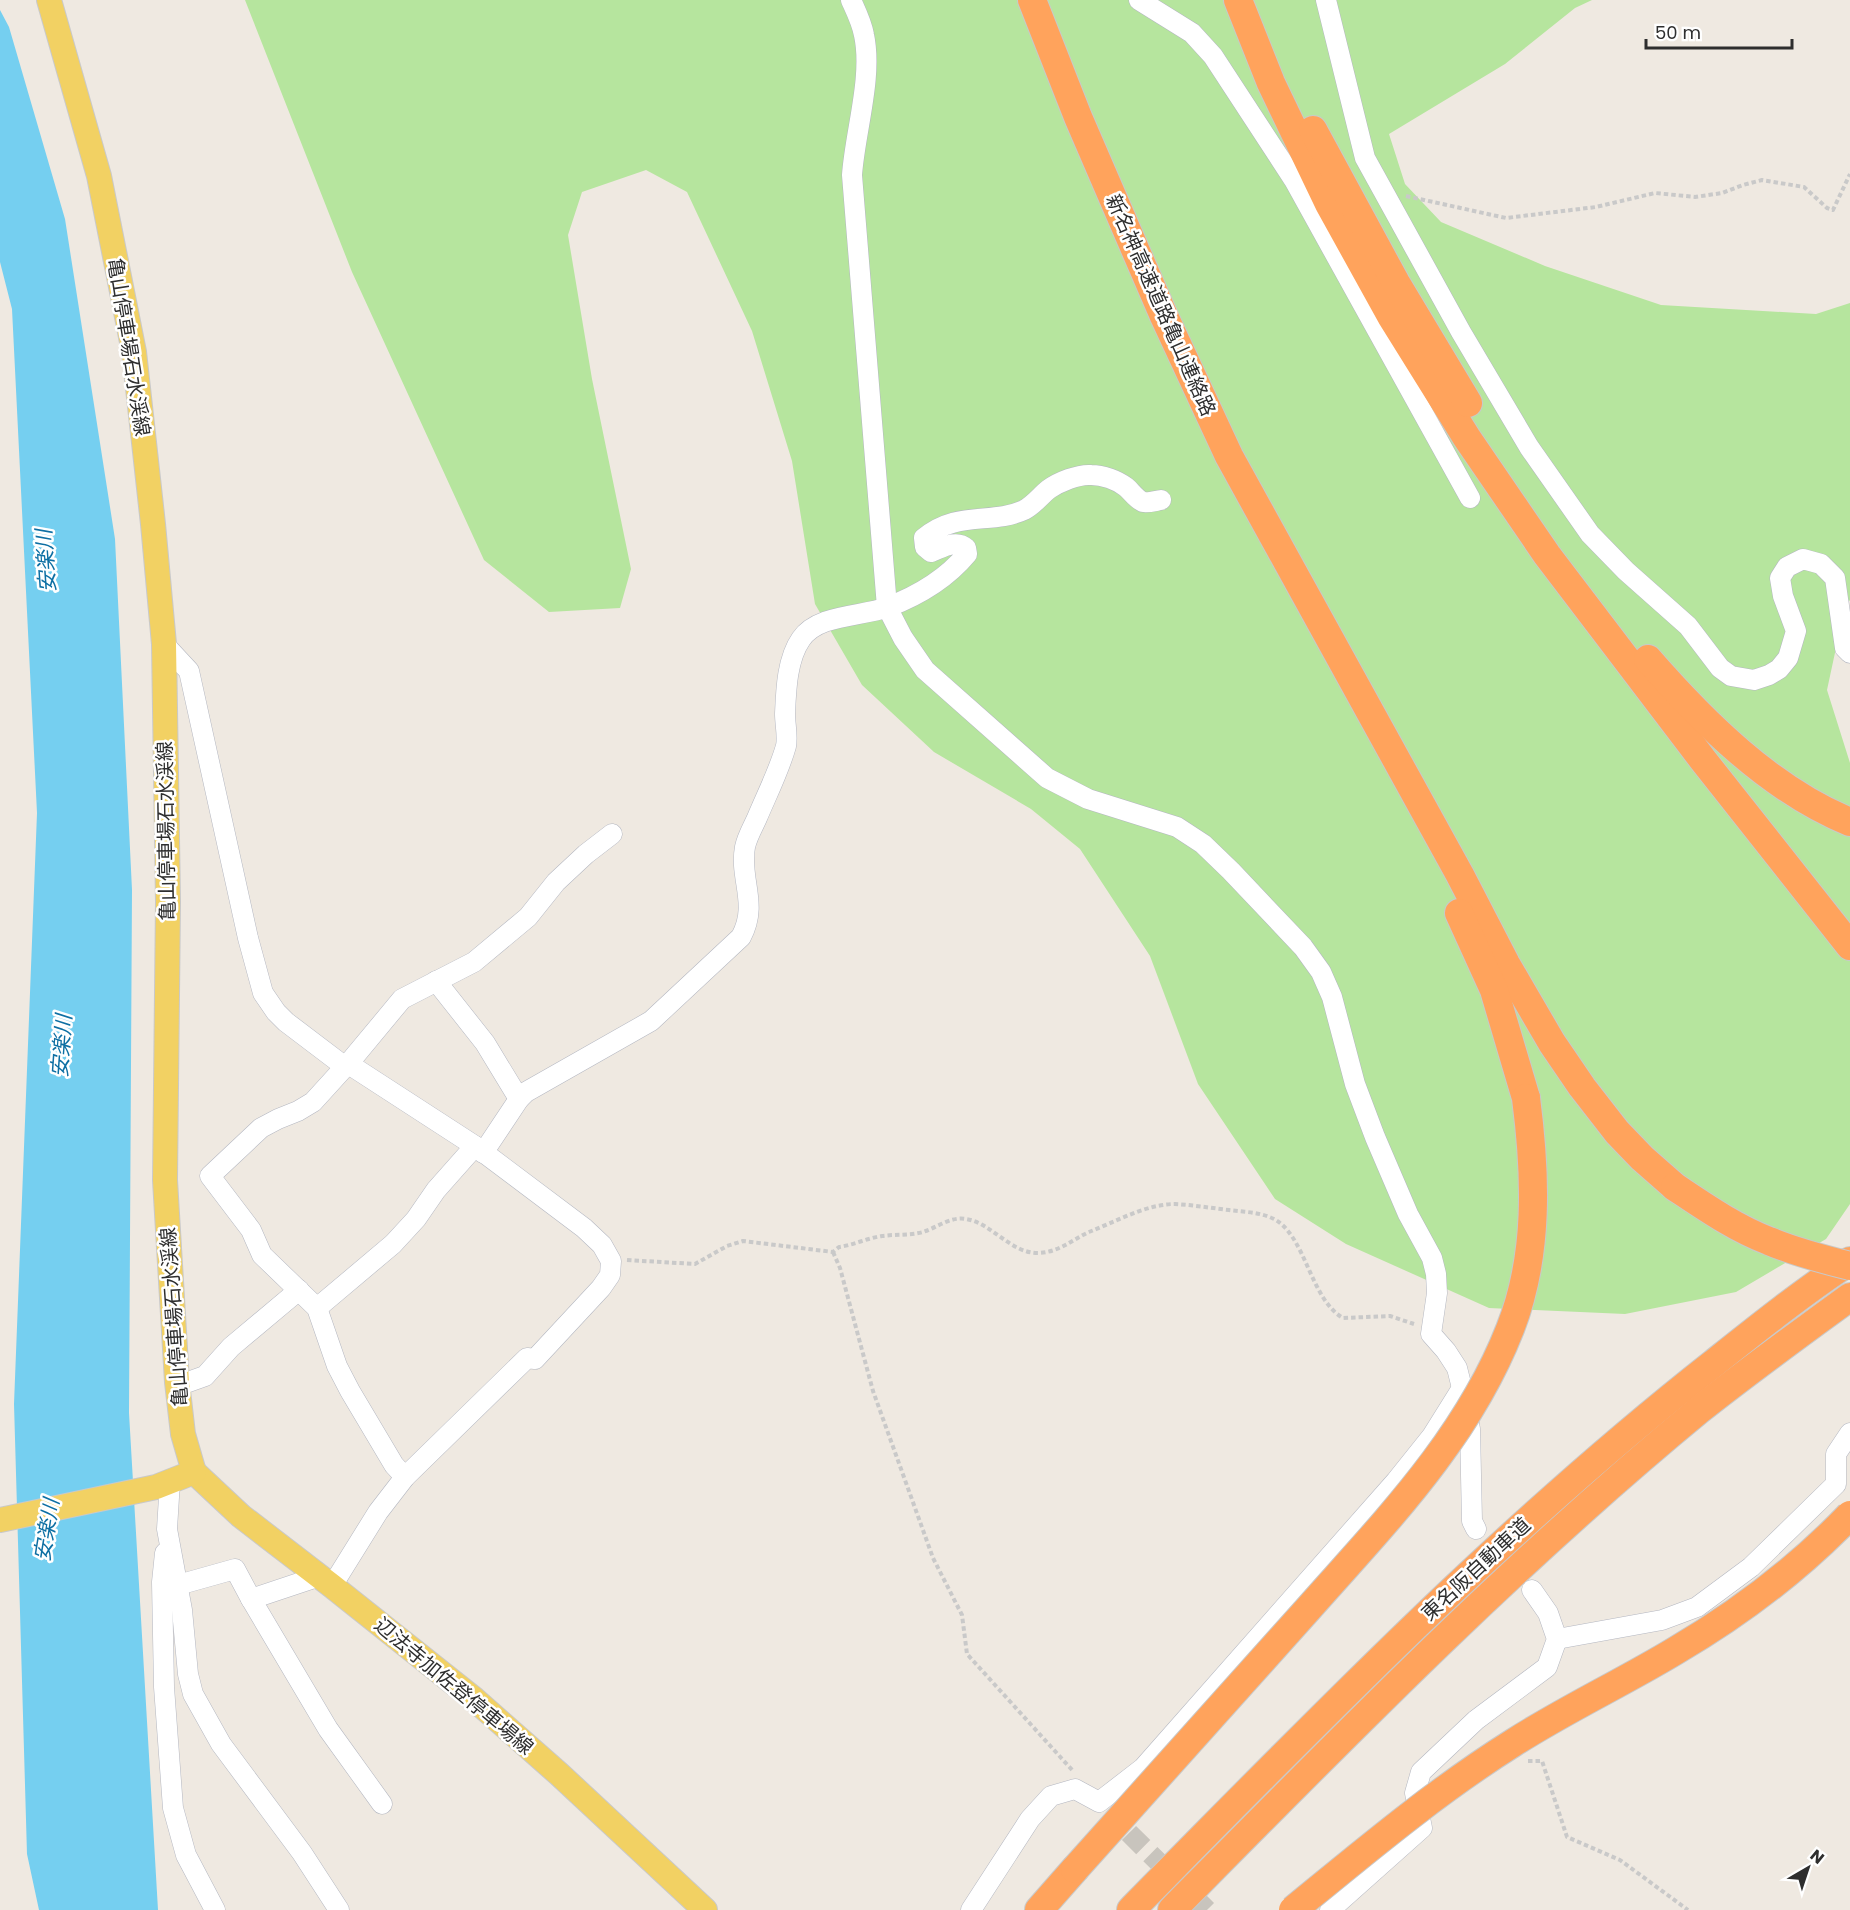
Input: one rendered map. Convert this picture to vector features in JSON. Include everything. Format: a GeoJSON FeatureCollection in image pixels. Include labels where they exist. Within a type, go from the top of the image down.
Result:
{"type":"FeatureCollection","features":[{"type":"Feature","properties":{"kind":"highway","name":"新名神高速道路亀山連絡路"},"geometry":{"type":"LineString","coordinates":[[1032,0],[1078,117],[1163,314],[1229,456],[1309,600]]}},
{"type":"Feature","properties":{"kind":"highway"},"geometry":{"type":"LineString","coordinates":[[1238,0],[1271,83],[1329,204],[1391,316],[1467,438],[1546,555],[1717,778],[1850,946]]}},
{"type":"Feature","properties":{"kind":"highway"},"geometry":{"type":"LineString","coordinates":[[1243,0],[1396,283],[1481,424],[1572,560],[1633,641],[1694,710],[1788,788],[1850,822]]}},
{"type":"Feature","properties":{"kind":"highway"},"geometry":{"type":"LineString","coordinates":[[1039,1910],[1414,1488],[1471,1410],[1511,1328],[1520,1295],[1531,1240],[1532,1141],[1526,1098],[1494,990],[1309,600]]}},
{"type":"Feature","properties":{"kind":"highway"},"geometry":{"type":"LineString","coordinates":[[1309,600],[1460,875],[1506,964],[1552,1043],[1617,1132],[1642,1158],[1676,1187],[1736,1225],[1768,1241],[1810,1256],[1850,1266]]}},
{"type":"Feature","properties":{"kind":"highway","name":"東名阪自動車道"},"geometry":{"type":"LineString","coordinates":[[1131,1910],[1374,1666],[1505,1540],[1588,1466],[1680,1389],[1850,1261]]}},
{"type":"Feature","properties":{"kind":"highway","name":"東名阪自動車道"},"geometry":{"type":"LineString","coordinates":[[1172,1910],[1418,1664],[1526,1561],[1700,1410],[1850,1297]]}},
{"type":"Feature","properties":{"kind":"highway"},"geometry":{"type":"LineString","coordinates":[[1293,1910],[1429,1801],[1478,1766],[1577,1704],[1674,1652],[1772,1587],[1810,1556],[1850,1515]]}},
{"type":"Feature","properties":{"kind":"main road","name":"亀山停車場石水渓線"},"geometry":{"type":"LineString","coordinates":[[48,0],[99,176],[134,352],[153,524],[164,644],[168,902],[165,1180],[177,1386],[183,1434],[194,1472]]}},
{"type":"Feature","properties":{"kind":"main road"},"geometry":{"type":"LineString","coordinates":[[0,1520],[163,1484],[194,1472]]}},
{"type":"Feature","properties":{"kind":"main road","name":"辺法寺加佐登停車場線"},"geometry":{"type":"LineString","coordinates":[[194,1472],[241,1516],[483,1707],[559,1774],[705,1910]]}},
{"type":"Feature","properties":{"kind":"street"},"geometry":{"type":"LineString","coordinates":[[851,0],[864,34],[867,57],[866,81],[854,146],[852,175],[887,607],[903,638],[925,670],[1047,778],[1088,800],[1177,827],[1203,844],[1303,947],[1321,972],[1332,998],[1356,1084],[1375,1137],[1408,1214],[1432,1258],[1437,1293],[1431,1334],[1457,1368],[1462,1388],[1470,1429],[1472,1521],[1476,1529]]}},
{"type":"Feature","properties":{"kind":"street"},"geometry":{"type":"LineString","coordinates":[[1139,0],[1192,33],[1213,56],[1294,180],[1470,498]]}},
{"type":"Feature","properties":{"kind":"street"},"geometry":{"type":"LineString","coordinates":[[1326,0],[1365,158],[1376,181],[1529,447],[1590,534],[1626,571],[1688,626],[1720,668],[1731,676],[1754,680],[1779,669],[1788,658],[1796,631],[1783,596],[1780,578],[1787,567],[1803,560],[1821,564],[1835,578],[1845,648],[1850,653]]}},
{"type":"Feature","properties":{"kind":"street"},"geometry":{"type":"LineString","coordinates":[[317,1308],[393,1244],[416,1219],[436,1190],[479,1150],[526,1092],[651,1021],[741,937],[747,927],[750,903],[744,860],[745,847],[774,780],[787,743],[787,684],[795,649],[812,626],[828,620],[866,614],[910,598],[957,565],[967,554],[962,544],[950,545],[931,552],[925,547],[924,538],[945,525],[959,521],[1019,512],[1062,482],[1089,474],[1104,477],[1125,486],[1141,501],[1161,500]]}},
{"type":"Feature","properties":{"kind":"street"},"geometry":{"type":"LineString","coordinates":[[164,644],[189,671],[248,938],[263,993],[286,1022],[346,1065],[479,1150],[584,1228],[602,1245],[611,1261],[610,1275],[601,1288],[535,1359],[527,1358],[405,1477],[326,1581],[251,1599]]}},
{"type":"Feature","properties":{"kind":"street"},"geometry":{"type":"LineString","coordinates":[[405,1477],[394,1465],[350,1391],[337,1366],[317,1308],[262,1255],[251,1230],[210,1176],[261,1128],[313,1102],[402,999],[474,962],[512,932],[528,917],[556,882],[612,834]]}},
{"type":"Feature","properties":{"kind":"street"},"geometry":{"type":"LineString","coordinates":[[436,981],[485,1043],[519,1099]]}},
{"type":"Feature","properties":{"kind":"street"},"geometry":{"type":"LineString","coordinates":[[177,1386],[205,1376],[231,1347],[299,1290]]}},
{"type":"Feature","properties":{"kind":"street"},"geometry":{"type":"LineString","coordinates":[[1099,1802],[1143,1768],[1388,1490],[1432,1436],[1462,1388]]}},
{"type":"Feature","properties":{"kind":"street"},"geometry":{"type":"LineString","coordinates":[[1557,1639],[1662,1620],[1697,1607],[1717,1593],[1751,1567],[1836,1484],[1836,1454],[1850,1433]]}},
{"type":"Feature","properties":{"kind":"street"},"geometry":{"type":"LineString","coordinates":[[163,1484],[167,1529],[182,1610],[188,1674],[193,1694],[221,1744],[302,1853],[339,1910]]}},
{"type":"Feature","properties":{"kind":"street"},"geometry":{"type":"LineString","coordinates":[[167,1529],[162,1582],[164,1687],[173,1809],[186,1855],[215,1910]]}},
{"type":"Feature","properties":{"kind":"street"},"geometry":{"type":"LineString","coordinates":[[178,1585],[235,1569],[328,1729],[382,1804]]}},
{"type":"Feature","properties":{"kind":"street"},"geometry":{"type":"LineString","coordinates":[[1330,1910],[1422,1828],[1415,1793],[1421,1772],[1476,1720],[1547,1667],[1557,1639],[1548,1613],[1532,1590]]}},
{"type":"Feature","properties":{"kind":"street"},"geometry":{"type":"LineString","coordinates":[[971,1910],[1030,1819],[1051,1796],[1075,1789],[1099,1802],[1129,1833]]}},
{"type":"Feature","properties":{"kind":"path"},"geometry":{"type":"LineString","coordinates":[[1388,199],[1406,196],[1506,218],[1596,207],[1655,193],[1695,197],[1722,194],[1762,180],[1804,187],[1827,208],[1833,210],[1850,174]]}},
{"type":"Feature","properties":{"kind":"path"},"geometry":{"type":"LineString","coordinates":[[833,1252],[838,1247],[883,1236],[906,1236],[924,1232],[965,1218],[1014,1245],[1036,1253],[1067,1246],[1083,1235],[1121,1219],[1173,1204],[1256,1213],[1275,1219],[1289,1233],[1323,1296],[1336,1314],[1343,1318],[1390,1316],[1407,1320],[1431,1334]]}},
{"type":"Feature","properties":{"kind":"path"},"geometry":{"type":"LineString","coordinates":[[611,1261],[644,1260],[684,1265],[695,1264],[727,1246],[743,1241],[833,1252]]}},
{"type":"Feature","properties":{"kind":"path"},"geometry":{"type":"LineString","coordinates":[[833,1252],[840,1268],[877,1402],[933,1558],[962,1615],[967,1654],[1081,1779],[1075,1789]]}},
{"type":"Feature","properties":{"kind":"path"},"geometry":{"type":"LineString","coordinates":[[1524,1762],[1542,1761],[1567,1837],[1620,1860],[1688,1910]]}},
{"type":"Feature","properties":{"kind":"green space"},"geometry":{"type":"Polygon","coordinates":[[[245,0],[1592,0],[1575,8],[1505,64],[1389,134],[1405,184],[1441,222],[1545,266],[1661,305],[1816,314],[1850,303],[1850,600],[1845,606],[1827,690],[1850,763],[1850,1204],[1826,1239],[1736,1292],[1625,1314],[1489,1308],[1346,1244],[1275,1199],[1198,1084],[1150,956],[1080,849],[1031,809],[934,752],[862,685],[815,604],[792,461],[752,331],[687,192],[646,170],[582,192],[568,235],[592,379],[631,569],[620,608],[549,612],[484,560],[352,272],[245,0]]]}},
{"type":"Feature","properties":{"kind":"water","name":"安楽川"},"geometry":{"type":"Polygon","coordinates":[[[0,10],[9,27],[65,219],[115,539],[132,890],[129,1413],[158,1910],[39,1910],[27,1854],[14,1404],[37,813],[12,309],[0,262],[0,10]]]}},
{"type":"Feature","properties":{"kind":"tunnel"},"geometry":{"type":"LineString","coordinates":[[1129,1833],[1207,1910]]}}]}
